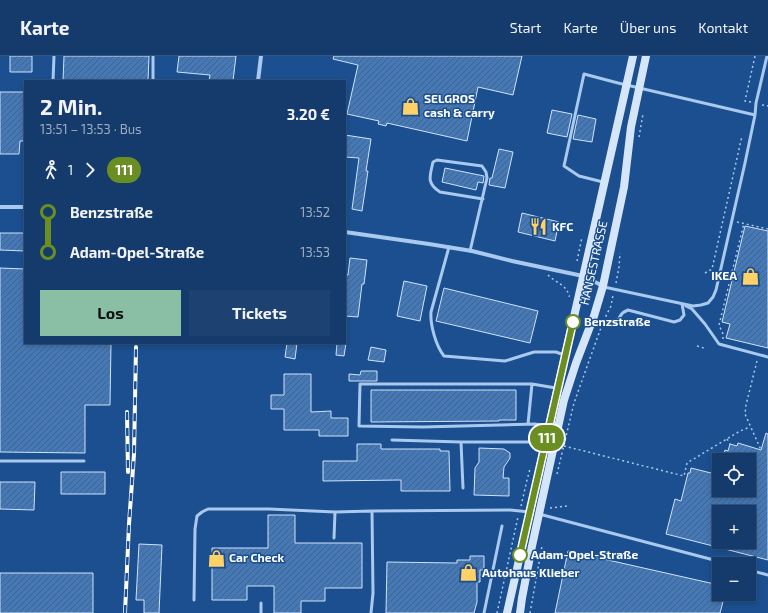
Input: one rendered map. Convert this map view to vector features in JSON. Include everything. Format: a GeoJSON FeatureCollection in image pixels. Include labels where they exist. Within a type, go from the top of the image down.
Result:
{"type":"FeatureCollection","features":[{"type":"Feature","properties":{"kind":"main road","name":"HANSESTRASSE"},"geometry":{"type":"LineString","coordinates":[[507,613],[633,56]]}},
{"type":"Feature","properties":{"kind":"main road","name":"HANSESTRASSE"},"geometry":{"type":"LineString","coordinates":[[520,613],[539,514],[564,400],[603,286],[624,187],[631,127],[638,87],[646,56]]}},
{"type":"Feature","properties":{"kind":"street"},"geometry":{"type":"LineString","coordinates":[[258,80],[261,56]]}},
{"type":"Feature","properties":{"kind":"street"},"geometry":{"type":"LineString","coordinates":[[0,207],[24,207]]}},
{"type":"Feature","properties":{"kind":"street"},"geometry":{"type":"LineString","coordinates":[[346,232],[470,251],[583,276],[603,286]]}},
{"type":"Feature","properties":{"kind":"lane"},"geometry":{"type":"LineString","coordinates":[[53,80],[54,56]]}},
{"type":"Feature","properties":{"kind":"lane"},"geometry":{"type":"LineString","coordinates":[[153,56],[153,80]]}},
{"type":"Feature","properties":{"kind":"lane"},"geometry":{"type":"LineString","coordinates":[[603,286],[694,306],[701,306],[713,297],[716,290],[732,220],[767,56]]}},
{"type":"Feature","properties":{"kind":"lane"},"geometry":{"type":"LineString","coordinates":[[604,183],[578,176],[564,166],[584,74],[755,115]]}},
{"type":"Feature","properties":{"kind":"lane"},"geometry":{"type":"LineString","coordinates":[[470,251],[483,199],[487,178],[486,172],[482,166],[437,160],[433,162],[430,177],[434,188],[440,192],[483,199]]}},
{"type":"Feature","properties":{"kind":"lane"},"geometry":{"type":"LineString","coordinates":[[448,247],[430,312],[430,321],[440,351],[444,356],[505,361],[534,352],[556,352],[566,355]]}},
{"type":"Feature","properties":{"kind":"lane"},"geometry":{"type":"LineString","coordinates":[[617,325],[620,315],[628,310],[674,322],[680,320],[684,316],[682,304]]}},
{"type":"Feature","properties":{"kind":"lane"},"geometry":{"type":"LineString","coordinates":[[682,304],[692,309],[719,344],[768,357]]}},
{"type":"Feature","properties":{"kind":"lane"},"geometry":{"type":"LineString","coordinates":[[549,427],[535,424],[423,427],[359,426],[360,384],[532,384],[558,388]]}},
{"type":"Feature","properties":{"kind":"lane"},"geometry":{"type":"LineString","coordinates":[[528,424],[532,384]]}},
{"type":"Feature","properties":{"kind":"lane"},"geometry":{"type":"LineString","coordinates":[[392,440],[546,442]]}},
{"type":"Feature","properties":{"kind":"lane"},"geometry":{"type":"LineString","coordinates":[[461,442],[463,488]]}},
{"type":"Feature","properties":{"kind":"lane"},"geometry":{"type":"LineString","coordinates":[[0,461],[84,461]]}},
{"type":"Feature","properties":{"kind":"lane"},"geometry":{"type":"LineString","coordinates":[[194,600],[197,516],[208,509],[269,509],[335,512],[510,510],[530,512],[712,560]]}},
{"type":"Feature","properties":{"kind":"lane"},"geometry":{"type":"LineString","coordinates":[[371,613],[373,593],[372,511]]}},
{"type":"Feature","properties":{"kind":"lane"},"geometry":{"type":"LineString","coordinates":[[334,538],[335,512]]}},
{"type":"Feature","properties":{"kind":"lane"},"geometry":{"type":"LineString","coordinates":[[484,613],[502,526]]}},
{"type":"Feature","properties":{"kind":"lane"},"geometry":{"type":"LineString","coordinates":[[756,572],[768,575]]}},
{"type":"Feature","properties":{"kind":"lane"},"geometry":{"type":"LineString","coordinates":[[261,603],[261,613]]}},
{"type":"Feature","properties":{"kind":"path"},"geometry":{"type":"LineString","coordinates":[[755,56],[745,101],[768,106]]}},
{"type":"Feature","properties":{"kind":"path"},"geometry":{"type":"LineString","coordinates":[[705,273],[712,269],[742,136]]}},
{"type":"Feature","properties":{"kind":"path"},"geometry":{"type":"LineString","coordinates":[[724,219],[768,228]]}},
{"type":"Feature","properties":{"kind":"path"},"geometry":{"type":"LineString","coordinates":[[722,344],[723,334],[719,325],[744,223]]}},
{"type":"Feature","properties":{"kind":"path"},"geometry":{"type":"LineString","coordinates":[[579,253],[588,254]]}},
{"type":"Feature","properties":{"kind":"path"},"geometry":{"type":"LineString","coordinates":[[608,259],[619,261]]}},
{"type":"Feature","properties":{"kind":"path"},"geometry":{"type":"LineString","coordinates":[[539,267],[553,280],[566,287],[569,296]]}},
{"type":"Feature","properties":{"kind":"path"},"geometry":{"type":"LineString","coordinates":[[696,346],[704,348]]}},
{"type":"Feature","properties":{"kind":"path"},"geometry":{"type":"LineString","coordinates":[[758,355],[745,414],[761,450]]}},
{"type":"Feature","properties":{"kind":"path"},"geometry":{"type":"LineString","coordinates":[[564,446],[684,476],[687,463],[750,426]]}},
{"type":"Feature","properties":{"kind":"path"},"geometry":{"type":"LineString","coordinates":[[727,439],[730,444]]}},
{"type":"Feature","properties":{"kind":"path"},"geometry":{"type":"LineString","coordinates":[[550,508],[568,506]]}},
{"type":"Feature","properties":{"kind":"building"},"geometry":{"type":"Polygon","coordinates":[[[10,56],[32,56],[32,72],[10,72],[10,56]]]}},
{"type":"Feature","properties":{"kind":"building"},"geometry":{"type":"Polygon","coordinates":[[[64,56],[149,56],[148,80],[63,80],[64,56]]]}},
{"type":"Feature","properties":{"kind":"building"},"geometry":{"type":"Polygon","coordinates":[[[179,56],[236,56],[233,80],[209,80],[210,75],[177,72],[179,56]]]}},
{"type":"Feature","properties":{"kind":"building","name":"SELGROS cash & carry"},"geometry":{"type":"Polygon","coordinates":[[[334,56],[522,56],[513,95],[478,87],[467,141],[387,123],[386,126],[378,124],[379,121],[347,114],[358,65],[333,59],[334,56]]]}},
{"type":"Feature","properties":{"kind":"building"},"geometry":{"type":"Polygon","coordinates":[[[0,92],[24,92],[24,141],[20,141],[19,154],[0,154],[0,92]]]}},
{"type":"Feature","properties":{"kind":"building"},"geometry":{"type":"Polygon","coordinates":[[[552,110],[572,114],[567,137],[547,133],[552,110]]]}},
{"type":"Feature","properties":{"kind":"building"},"geometry":{"type":"Polygon","coordinates":[[[578,115],[596,119],[592,142],[573,139],[578,115]]]}},
{"type":"Feature","properties":{"kind":"building"},"geometry":{"type":"Polygon","coordinates":[[[346,135],[371,139],[362,211],[352,209],[359,158],[346,157],[346,135]]]}},
{"type":"Feature","properties":{"kind":"building"},"geometry":{"type":"Polygon","coordinates":[[[499,149],[513,152],[505,188],[489,185],[499,149]]]}},
{"type":"Feature","properties":{"kind":"building"},"geometry":{"type":"Polygon","coordinates":[[[445,168],[484,176],[483,183],[478,182],[476,190],[442,182],[445,168]]]}},
{"type":"Feature","properties":{"kind":"building","name":"KFC"},"geometry":{"type":"Polygon","coordinates":[[[522,213],[559,222],[555,241],[518,232],[522,213]]]}},
{"type":"Feature","properties":{"kind":"building","name":"IKEA"},"geometry":{"type":"Polygon","coordinates":[[[745,226],[768,231],[768,348],[726,338],[730,324],[722,322],[745,226]]]}},
{"type":"Feature","properties":{"kind":"building"},"geometry":{"type":"Polygon","coordinates":[[[0,233],[24,233],[24,251],[0,250],[0,233]]]}},
{"type":"Feature","properties":{"kind":"building"},"geometry":{"type":"Polygon","coordinates":[[[350,258],[367,260],[358,317],[346,316],[346,274],[348,275],[350,258]]]}},
{"type":"Feature","properties":{"kind":"building"},"geometry":{"type":"Polygon","coordinates":[[[0,268],[24,269],[24,344],[111,344],[110,405],[85,405],[85,453],[0,452],[0,268]]]}},
{"type":"Feature","properties":{"kind":"building"},"geometry":{"type":"Polygon","coordinates":[[[404,281],[427,286],[420,321],[397,316],[404,281]]]}},
{"type":"Feature","properties":{"kind":"building"},"geometry":{"type":"Polygon","coordinates":[[[444,288],[538,311],[530,343],[436,321],[444,288]]]}},
{"type":"Feature","properties":{"kind":"building"},"geometry":{"type":"Polygon","coordinates":[[[287,344],[297,344],[295,359],[285,357],[287,344]]]}},
{"type":"Feature","properties":{"kind":"building"},"geometry":{"type":"Polygon","coordinates":[[[337,344],[346,344],[344,356],[336,355],[337,344]]]}},
{"type":"Feature","properties":{"kind":"building"},"geometry":{"type":"Polygon","coordinates":[[[371,347],[386,350],[384,362],[368,360],[371,347]]]}},
{"type":"Feature","properties":{"kind":"building"},"geometry":{"type":"Polygon","coordinates":[[[361,371],[377,371],[377,381],[349,381],[349,374],[360,375],[361,371]]]}},
{"type":"Feature","properties":{"kind":"building"},"geometry":{"type":"Polygon","coordinates":[[[284,374],[311,374],[311,412],[331,411],[331,418],[348,418],[348,436],[319,436],[319,430],[284,430],[284,409],[271,409],[271,395],[284,395],[284,374]]]}},
{"type":"Feature","properties":{"kind":"building"},"geometry":{"type":"Polygon","coordinates":[[[371,390],[516,390],[516,420],[371,422],[371,390]]]}},
{"type":"Feature","properties":{"kind":"building"},"geometry":{"type":"Polygon","coordinates":[[[766,433],[768,434],[768,560],[725,549],[756,549],[756,505],[712,505],[712,546],[666,534],[675,499],[681,501],[688,473],[690,473],[691,468],[712,473],[712,497],[756,497],[756,453],[724,453],[725,450],[728,451],[730,444],[737,446],[738,443],[761,450],[766,433]]]}},
{"type":"Feature","properties":{"kind":"building"},"geometry":{"type":"Polygon","coordinates":[[[357,444],[381,444],[381,449],[440,449],[440,451],[449,451],[450,491],[401,491],[401,480],[323,481],[323,461],[357,461],[357,444]]]}},
{"type":"Feature","properties":{"kind":"building"},"geometry":{"type":"Polygon","coordinates":[[[479,448],[504,449],[510,453],[510,458],[504,467],[503,478],[509,478],[509,496],[474,495],[475,468],[479,462],[479,448]]]}},
{"type":"Feature","properties":{"kind":"building"},"geometry":{"type":"Polygon","coordinates":[[[61,472],[105,472],[105,494],[61,494],[61,472]]]}},
{"type":"Feature","properties":{"kind":"building"},"geometry":{"type":"Polygon","coordinates":[[[0,482],[35,482],[34,510],[0,509],[0,482]]]}},
{"type":"Feature","properties":{"kind":"building"},"geometry":{"type":"Polygon","coordinates":[[[268,515],[295,515],[295,543],[362,543],[362,588],[325,588],[325,601],[301,601],[301,613],[274,613],[274,586],[247,586],[247,600],[212,600],[212,548],[268,548],[268,515]]]}},
{"type":"Feature","properties":{"kind":"building"},"geometry":{"type":"Polygon","coordinates":[[[139,544],[162,545],[159,613],[144,613],[144,600],[136,600],[139,544]]]}},
{"type":"Feature","properties":{"kind":"building"},"geometry":{"type":"Polygon","coordinates":[[[568,551],[712,583],[712,601],[723,601],[720,613],[555,613],[568,551]]]}},
{"type":"Feature","properties":{"kind":"building"},"geometry":{"type":"Polygon","coordinates":[[[470,556],[484,556],[484,570],[480,570],[480,582],[477,582],[477,602],[474,613],[386,613],[387,562],[457,563],[457,560],[470,560],[470,556]]]}},
{"type":"Feature","properties":{"kind":"building"},"geometry":{"type":"Polygon","coordinates":[[[0,573],[93,573],[93,613],[0,613],[0,573]]]}},
{"type":"Feature","properties":{"kind":"railway"},"geometry":{"type":"LineString","coordinates":[[125,613],[134,454],[136,347]]}},
{"type":"Feature","properties":{"kind":"railway"},"geometry":{"type":"LineString","coordinates":[[127,412],[128,472]]}},
{"type":"Feature","properties":{"kind":"bus line","name":"111"},"geometry":{"type":"LineString","coordinates":[[520,555],[573,322]]}},
{"type":"Feature","properties":{"kind":"place","name":"SELGROS cash & carry"},"geometry":{"type":"Point","coordinates":[411,106]}},
{"type":"Feature","properties":{"kind":"place","name":"KFC"},"geometry":{"type":"Point","coordinates":[539,227]}},
{"type":"Feature","properties":{"kind":"place","name":"IKEA"},"geometry":{"type":"Point","coordinates":[750,276]}},
{"type":"Feature","properties":{"kind":"place","name":"Benzstraße"},"geometry":{"type":"Point","coordinates":[573,322]}},
{"type":"Feature","properties":{"kind":"place","name":"Adam-Opel-Straße"},"geometry":{"type":"Point","coordinates":[520,555]}},
{"type":"Feature","properties":{"kind":"place","name":"Car Check"},"geometry":{"type":"Point","coordinates":[216,558]}},
{"type":"Feature","properties":{"kind":"place","name":"Autohaus Klieber"},"geometry":{"type":"Point","coordinates":[469,573]}}]}
